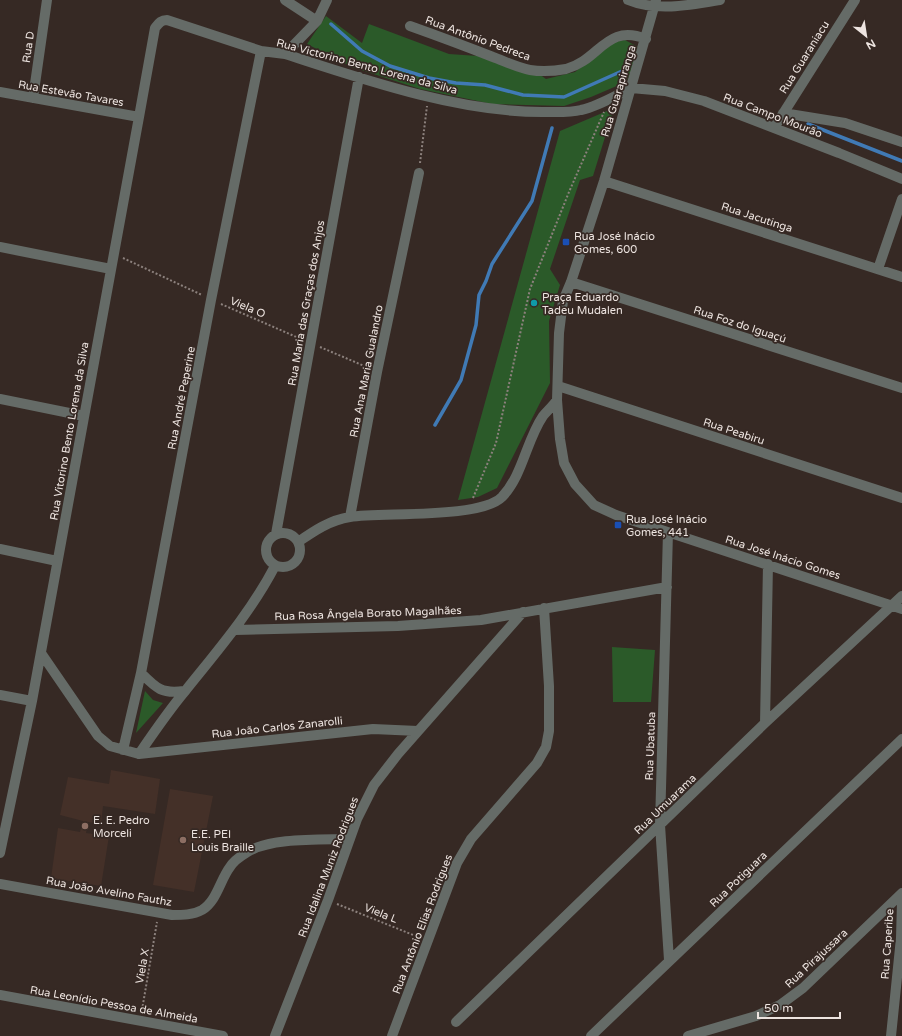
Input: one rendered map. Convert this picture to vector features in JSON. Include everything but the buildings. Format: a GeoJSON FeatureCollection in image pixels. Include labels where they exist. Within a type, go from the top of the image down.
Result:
{"type":"FeatureCollection","features":[{"type":"Feature","properties":{"kind":"street","name":"Rua D"},"geometry":{"type":"LineString","coordinates":[[32,98],[47,0]]}},
{"type":"Feature","properties":{"kind":"street"},"geometry":{"type":"LineString","coordinates":[[285,0],[317,21]]}},
{"type":"Feature","properties":{"kind":"street"},"geometry":{"type":"LineString","coordinates":[[285,54],[317,21],[327,0]]}},
{"type":"Feature","properties":{"kind":"street"},"geometry":{"type":"LineString","coordinates":[[628,0],[638,4],[655,3],[690,5],[720,0]]}},
{"type":"Feature","properties":{"kind":"street","name":"Rua Guarapiranga"},"geometry":{"type":"LineString","coordinates":[[604,181],[646,39],[655,3]]}},
{"type":"Feature","properties":{"kind":"street","name":"Rua Guaraniacu"},"geometry":{"type":"LineString","coordinates":[[774,128],[851,3]]}},
{"type":"Feature","properties":{"kind":"street","name":"Rua Vitorino Bento Lorena da Silva"},"geometry":{"type":"LineString","coordinates":[[0,851],[32,701],[156,28],[162,20],[167,20]]}},
{"type":"Feature","properties":{"kind":"street","name":"Rua Victorino Bento Lorena da Silva"},"geometry":{"type":"LineString","coordinates":[[167,20],[261,51],[285,54],[359,77],[428,96],[480,106],[523,112],[581,110],[609,99],[631,88]]}},
{"type":"Feature","properties":{"kind":"street","name":"Rua Antônio Pedreca"},"geometry":{"type":"LineString","coordinates":[[410,26],[529,70],[550,71],[568,68],[586,59],[614,38],[623,34],[633,34],[646,39]]}},
{"type":"Feature","properties":{"kind":"street","name":"Rua André Peperine"},"geometry":{"type":"LineString","coordinates":[[123,750],[141,673],[211,300],[261,51]]}},
{"type":"Feature","properties":{"kind":"street","name":"Rua Maria das Graças dos Anjos"},"geometry":{"type":"LineString","coordinates":[[276,534],[359,77]]}},
{"type":"Feature","properties":{"kind":"street","name":"Rua Campo Mourão"},"geometry":{"type":"LineString","coordinates":[[631,88],[665,91],[704,101],[902,179]]}},
{"type":"Feature","properties":{"kind":"street","name":"Rua Estevão Tavares"},"geometry":{"type":"LineString","coordinates":[[0,92],[139,117]]}},
{"type":"Feature","properties":{"kind":"street"},"geometry":{"type":"LineString","coordinates":[[783,113],[845,123],[902,142]]}},
{"type":"Feature","properties":{"kind":"street","name":"Rua Ana Maria Gualandro"},"geometry":{"type":"LineString","coordinates":[[350,517],[377,372],[419,173]]}},
{"type":"Feature","properties":{"kind":"street","name":"Rua Jacutinga"},"geometry":{"type":"LineString","coordinates":[[604,181],[902,277]]}},
{"type":"Feature","properties":{"kind":"street","name":"Rua José Inácio Gomes"},"geometry":{"type":"LineString","coordinates":[[604,181],[571,282],[563,301],[559,333],[557,400],[560,439],[564,463],[574,484],[594,505],[668,532],[898,608]]}},
{"type":"Feature","properties":{"kind":"street"},"geometry":{"type":"LineString","coordinates":[[878,269],[902,199]]}},
{"type":"Feature","properties":{"kind":"street"},"geometry":{"type":"LineString","coordinates":[[0,247],[111,269]]}},
{"type":"Feature","properties":{"kind":"street","name":"Rua Foz do Iguaçú"},"geometry":{"type":"LineString","coordinates":[[571,282],[902,388]]}},
{"type":"Feature","properties":{"kind":"street","name":"Rua Peabiru"},"geometry":{"type":"LineString","coordinates":[[558,386],[902,498]]}},
{"type":"Feature","properties":{"kind":"street"},"geometry":{"type":"LineString","coordinates":[[0,399],[84,416]]}},
{"type":"Feature","properties":{"kind":"street"},"geometry":{"type":"LineString","coordinates":[[298,542],[324,525],[350,517],[429,514],[486,505],[501,498],[515,476],[543,417],[557,400]]}},
{"type":"Feature","properties":{"kind":"street","name":"Rua Ubatuba"},"geometry":{"type":"LineString","coordinates":[[668,532],[660,825],[669,960]]}},
{"type":"Feature","properties":{"kind":"street"},"geometry":{"type":"LineString","coordinates":[[286,533],[291,535],[298,542],[300,552],[295,562],[286,568],[275,566],[267,558],[265,547],[267,542],[276,534],[286,533]]}},
{"type":"Feature","properties":{"kind":"street"},"geometry":{"type":"LineString","coordinates":[[0,549],[57,561]]}},
{"type":"Feature","properties":{"kind":"street"},"geometry":{"type":"LineString","coordinates":[[765,723],[768,564]]}},
{"type":"Feature","properties":{"kind":"street"},"geometry":{"type":"LineString","coordinates":[[41,653],[98,736],[110,746],[138,754],[184,691],[234,630],[262,591],[275,566]]}},
{"type":"Feature","properties":{"kind":"street","name":"Rua Rosa Ângela Borato Magalhães"},"geometry":{"type":"LineString","coordinates":[[234,630],[398,626],[481,620],[667,587]]}},
{"type":"Feature","properties":{"kind":"street","name":"Rua Umuarama"},"geometry":{"type":"LineString","coordinates":[[456,1022],[765,723],[898,608],[902,596]]}},
{"type":"Feature","properties":{"kind":"street","name":"Rua Antônio Elias Rodrigues"},"geometry":{"type":"LineString","coordinates":[[392,1036],[457,863],[471,839],[537,763],[546,747],[550,731],[544,608]]}},
{"type":"Feature","properties":{"kind":"street","name":"Rua Idalina Muniz Rodrigues"},"geometry":{"type":"LineString","coordinates":[[275,1036],[350,839],[374,785],[418,731],[522,612]]}},
{"type":"Feature","properties":{"kind":"street"},"geometry":{"type":"LineString","coordinates":[[141,673],[155,687],[165,692],[184,691]]}},
{"type":"Feature","properties":{"kind":"street"},"geometry":{"type":"LineString","coordinates":[[0,695],[32,701]]}},
{"type":"Feature","properties":{"kind":"street","name":"Rua João Carlos Zanarolli"},"geometry":{"type":"LineString","coordinates":[[138,754],[373,729],[418,731]]}},
{"type":"Feature","properties":{"kind":"street","name":"Rua Potiguara"},"geometry":{"type":"LineString","coordinates":[[591,1036],[902,739]]}},
{"type":"Feature","properties":{"kind":"street","name":"Rua João Avelino Fauthz"},"geometry":{"type":"LineString","coordinates":[[0,884],[159,913],[172,915],[190,914],[203,910],[214,898],[230,866],[247,852],[271,844],[299,840],[350,839]]}},
{"type":"Feature","properties":{"kind":"street","name":"Rua Pirajussara"},"geometry":{"type":"LineString","coordinates":[[688,1036],[756,1016],[780,1005],[803,988],[902,893]]}},
{"type":"Feature","properties":{"kind":"street","name":"Rua Caperibe"},"geometry":{"type":"LineString","coordinates":[[891,1036],[900,945],[902,902]]}},
{"type":"Feature","properties":{"kind":"street","name":"Rua Leonídio Pessoa de Almeida"},"geometry":{"type":"LineString","coordinates":[[0,995],[223,1036]]}},
{"type":"Feature","properties":{"kind":"street"},"geometry":{"type":"LineString","coordinates":[[602,1036],[603,1024]]}},
{"type":"Feature","properties":{"kind":"path"},"geometry":{"type":"LineString","coordinates":[[419,173],[428,96]]}},
{"type":"Feature","properties":{"kind":"path"},"geometry":{"type":"LineString","coordinates":[[468,509],[496,443],[530,289],[568,192],[609,99]]}},
{"type":"Feature","properties":{"kind":"path","name":"Viela O"},"geometry":{"type":"LineString","coordinates":[[114,254],[211,300],[377,372]]}},
{"type":"Feature","properties":{"kind":"path","name":"Viela L"},"geometry":{"type":"LineString","coordinates":[[328,900],[428,940]]}},
{"type":"Feature","properties":{"kind":"path","name":"Viela X"},"geometry":{"type":"LineString","coordinates":[[140,1021],[159,913]]}},
{"type":"Feature","properties":{"kind":"shaded area","name":"E. E. Pedro Morceli"},"geometry":{"type":"Polygon","coordinates":[[[111,770],[160,779],[155,814],[103,806],[101,824],[88,822],[86,833],[109,836],[101,886],[51,878],[58,828],[80,832],[83,821],[60,815],[68,777],[109,784],[111,770]]]}},
{"type":"Feature","properties":{"kind":"shaded area","name":"E.E. PEI Louis Braille"},"geometry":{"type":"Polygon","coordinates":[[[170,789],[213,796],[194,892],[153,885],[170,789]]]}},
{"type":"Feature","properties":{"kind":"green space"},"geometry":{"type":"Polygon","coordinates":[[[326,16],[362,43],[369,24],[449,54],[478,56],[539,74],[546,79],[575,72],[613,42],[625,40],[638,47],[634,66],[626,82],[591,97],[564,106],[492,104],[420,89],[352,67],[307,44],[326,16]]]}},
{"type":"Feature","properties":{"kind":"green space","name":"Praça Eduardo Tadeu Mudalen"},"geometry":{"type":"Polygon","coordinates":[[[614,108],[593,176],[580,180],[550,269],[560,285],[549,321],[550,383],[497,488],[478,497],[458,500],[560,131],[614,108]]]}},
{"type":"Feature","properties":{"kind":"green space"},"geometry":{"type":"Polygon","coordinates":[[[612,647],[655,650],[651,702],[613,702],[612,647]]]}},
{"type":"Feature","properties":{"kind":"green space"},"geometry":{"type":"Polygon","coordinates":[[[145,691],[153,700],[163,703],[136,733],[145,691]]]}},
{"type":"Feature","properties":{"kind":"waterway"},"geometry":{"type":"LineString","coordinates":[[331,24],[362,51],[390,66],[429,78],[456,83],[485,85],[523,95],[564,97],[622,71]]}},
{"type":"Feature","properties":{"kind":"waterway"},"geometry":{"type":"LineString","coordinates":[[808,124],[902,161]]}},
{"type":"Feature","properties":{"kind":"waterway"},"geometry":{"type":"LineString","coordinates":[[435,425],[461,380],[476,325],[479,295],[492,264],[532,201],[552,128]]}},
{"type":"Feature","properties":{"kind":"place","name":"Rua José Inácio Gomes, 600"},"geometry":{"type":"Point","coordinates":[566,242]}},
{"type":"Feature","properties":{"kind":"place","name":"Praça Eduardo Tadeu Mudalen"},"geometry":{"type":"Point","coordinates":[534,303]}},
{"type":"Feature","properties":{"kind":"place","name":"Rua José Inácio Gomes, 441"},"geometry":{"type":"Point","coordinates":[618,525]}},
{"type":"Feature","properties":{"kind":"place","name":"E. E. Pedro Morceli"},"geometry":{"type":"Point","coordinates":[85,826]}},
{"type":"Feature","properties":{"kind":"place","name":"E.E. PEI Louis Braille"},"geometry":{"type":"Point","coordinates":[183,840]}}]}
